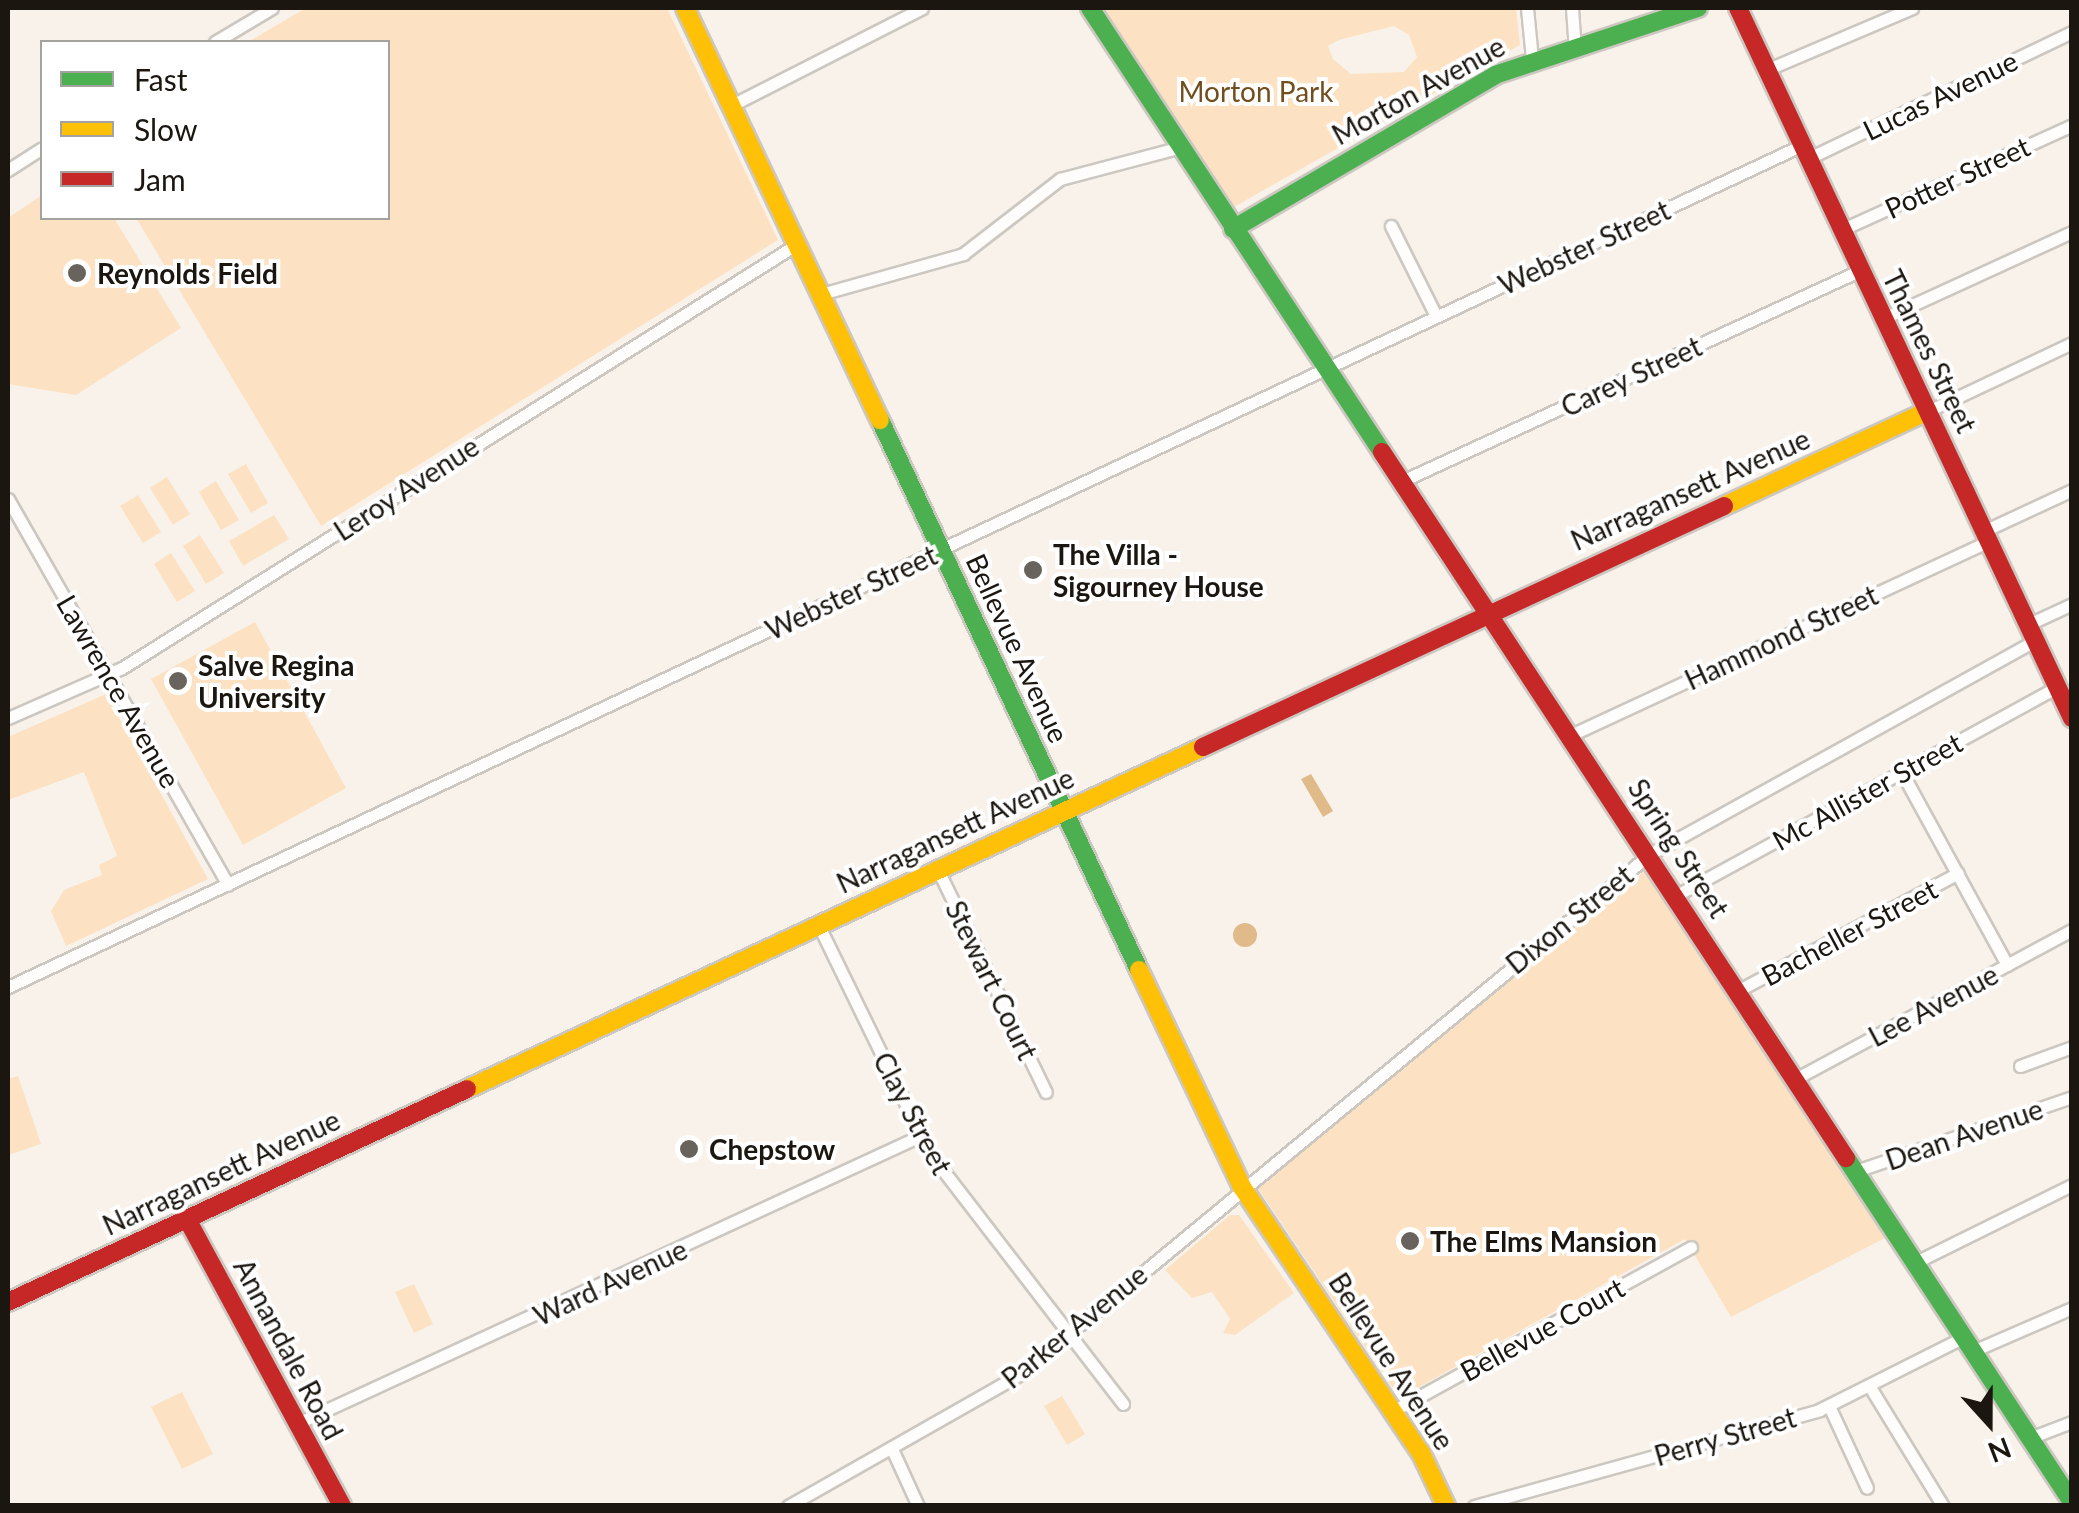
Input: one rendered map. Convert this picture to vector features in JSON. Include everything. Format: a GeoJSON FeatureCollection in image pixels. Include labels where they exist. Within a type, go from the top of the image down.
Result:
{"type":"FeatureCollection","features":[{"type":"Feature","properties":{"kind":"main road","name":"Bellevue Avenue"},"geometry":{"type":"LineString","coordinates":[[686,8],[1242,1186],[1393,1411],[1446,1506]]}},
{"type":"Feature","properties":{"kind":"main road","name":"Spring Street"},"geometry":{"type":"LineString","coordinates":[[1090,8],[1232,229],[1677,895],[2072,1502]]}},
{"type":"Feature","properties":{"kind":"main road","name":"Morton Avenue"},"geometry":{"type":"LineString","coordinates":[[1232,229],[1532,59],[1695,8]]}},
{"type":"Feature","properties":{"kind":"main road","name":"Thames Street"},"geometry":{"type":"LineString","coordinates":[[1738,8],[2070,714]]}},
{"type":"Feature","properties":{"kind":"main road","name":"Narragansett Avenue"},"geometry":{"type":"LineString","coordinates":[[8,1302],[1488,611],[1928,411]]}},
{"type":"Feature","properties":{"kind":"main road","name":"Annandale Road"},"geometry":{"type":"LineString","coordinates":[[188,1218],[342,1506]]}},
{"type":"Feature","properties":{"kind":"street"},"geometry":{"type":"LineString","coordinates":[[218,40],[272,8]]}},
{"type":"Feature","properties":{"kind":"street"},"geometry":{"type":"LineString","coordinates":[[732,105],[922,8]]}},
{"type":"Feature","properties":{"kind":"street"},"geometry":{"type":"LineString","coordinates":[[1527,8],[1532,59]]}},
{"type":"Feature","properties":{"kind":"street"},"geometry":{"type":"LineString","coordinates":[[1572,8],[1575,47]]}},
{"type":"Feature","properties":{"kind":"street"},"geometry":{"type":"LineString","coordinates":[[1766,70],[1912,8]]}},
{"type":"Feature","properties":{"kind":"street","name":"Lucas Avenue"},"geometry":{"type":"LineString","coordinates":[[1806,152],[2072,32]]}},
{"type":"Feature","properties":{"kind":"street","name":"Potter Street"},"geometry":{"type":"LineString","coordinates":[[1842,230],[2072,125]]}},
{"type":"Feature","properties":{"kind":"street"},"geometry":{"type":"LineString","coordinates":[[821,294],[962,254],[1060,179],[1180,147]]}},
{"type":"Feature","properties":{"kind":"street"},"geometry":{"type":"LineString","coordinates":[[8,170],[40,149]]}},
{"type":"Feature","properties":{"kind":"street","name":"Webster Street"},"geometry":{"type":"LineString","coordinates":[[8,987],[1436,316],[1806,152]]}},
{"type":"Feature","properties":{"kind":"street"},"geometry":{"type":"LineString","coordinates":[[1392,226],[1436,316]]}},
{"type":"Feature","properties":{"kind":"street"},"geometry":{"type":"LineString","coordinates":[[1884,318],[2072,232]]}},
{"type":"Feature","properties":{"kind":"street","name":"Leroy Avenue"},"geometry":{"type":"LineString","coordinates":[[8,718],[112,674],[798,244]]}},
{"type":"Feature","properties":{"kind":"street","name":"Carey Street"},"geometry":{"type":"LineString","coordinates":[[1402,482],[1861,270]]}},
{"type":"Feature","properties":{"kind":"street"},"geometry":{"type":"LineString","coordinates":[[1928,411],[2072,343]]}},
{"type":"Feature","properties":{"kind":"street","name":"Hammond Street"},"geometry":{"type":"LineString","coordinates":[[1571,734],[1988,535],[2072,490]]}},
{"type":"Feature","properties":{"kind":"street","name":"Lawrence Avenue"},"geometry":{"type":"LineString","coordinates":[[8,500],[112,674],[228,885]]}},
{"type":"Feature","properties":{"kind":"street","name":"Dixon Street"},"geometry":{"type":"LineString","coordinates":[[1242,1186],[1650,854],[2032,633],[2072,604]]}},
{"type":"Feature","properties":{"kind":"street","name":"Mc Allister Street"},"geometry":{"type":"LineString","coordinates":[[1677,895],[2057,687]]}},
{"type":"Feature","properties":{"kind":"street"},"geometry":{"type":"LineString","coordinates":[[1900,772],[2007,964]]}},
{"type":"Feature","properties":{"kind":"street","name":"Stewart Court"},"geometry":{"type":"LineString","coordinates":[[938,868],[1046,1092]]}},
{"type":"Feature","properties":{"kind":"street","name":"Bacheller Street"},"geometry":{"type":"LineString","coordinates":[[1739,990],[1958,873]]}},
{"type":"Feature","properties":{"kind":"street","name":"Clay Street"},"geometry":{"type":"LineString","coordinates":[[818,924],[920,1136],[1072,1330],[1123,1404]]}},
{"type":"Feature","properties":{"kind":"street","name":"Lee Avenue"},"geometry":{"type":"LineString","coordinates":[[1795,1080],[2072,930]]}},
{"type":"Feature","properties":{"kind":"street"},"geometry":{"type":"LineString","coordinates":[[2020,1066],[2072,1047]]}},
{"type":"Feature","properties":{"kind":"street","name":"Dean Avenue"},"geometry":{"type":"LineString","coordinates":[[1856,1172],[2072,1096]]}},
{"type":"Feature","properties":{"kind":"street","name":"Ward Avenue"},"geometry":{"type":"LineString","coordinates":[[298,1423],[920,1136]]}},
{"type":"Feature","properties":{"kind":"street"},"geometry":{"type":"LineString","coordinates":[[1916,1262],[2072,1185]]}},
{"type":"Feature","properties":{"kind":"street","name":"Parker Avenue"},"geometry":{"type":"LineString","coordinates":[[788,1506],[1020,1374],[1242,1186]]}},
{"type":"Feature","properties":{"kind":"street","name":"Bellevue Court"},"geometry":{"type":"LineString","coordinates":[[1393,1411],[1691,1248]]}},
{"type":"Feature","properties":{"kind":"street","name":"Perry Street"},"geometry":{"type":"LineString","coordinates":[[1474,1506],[1829,1406],[1968,1344],[2072,1308]]}},
{"type":"Feature","properties":{"kind":"street"},"geometry":{"type":"LineString","coordinates":[[1870,1387],[1944,1506]]}},
{"type":"Feature","properties":{"kind":"street"},"geometry":{"type":"LineString","coordinates":[[1829,1406],[1867,1488]]}},
{"type":"Feature","properties":{"kind":"street"},"geometry":{"type":"LineString","coordinates":[[2030,1438],[2072,1422]]}},
{"type":"Feature","properties":{"kind":"street"},"geometry":{"type":"LineString","coordinates":[[892,1449],[918,1506]]}},
{"type":"Feature","properties":{"kind":"green space"},"geometry":{"type":"Polygon","coordinates":[[[306,8],[667,8],[778,240],[321,526],[137,220],[390,220],[390,40],[251,40],[306,8]]]}},
{"type":"Feature","properties":{"kind":"green space","name":"Morton Park"},"geometry":{"type":"Polygon","coordinates":[[[1102,8],[1516,8],[1520,45],[1234,207],[1102,8]],[[1394,26],[1328,46],[1333,59],[1351,74],[1404,72],[1417,57],[1409,35],[1394,26]]]}},
{"type":"Feature","properties":{"kind":"green space","name":"Reynolds Field"},"geometry":{"type":"Polygon","coordinates":[[[40,196],[40,220],[115,220],[181,328],[76,395],[8,384],[8,218],[40,196]]]}},
{"type":"Feature","properties":{"kind":"green space"},"geometry":{"type":"Polygon","coordinates":[[[246,464],[268,503],[251,513],[228,474],[246,464]]]}},
{"type":"Feature","properties":{"kind":"green space"},"geometry":{"type":"Polygon","coordinates":[[[167,477],[190,514],[173,525],[150,488],[167,477]]]}},
{"type":"Feature","properties":{"kind":"green space"},"geometry":{"type":"Polygon","coordinates":[[[216,481],[239,520],[221,530],[199,492],[216,481]]]}},
{"type":"Feature","properties":{"kind":"green space"},"geometry":{"type":"Polygon","coordinates":[[[138,495],[161,532],[143,543],[120,506],[138,495]]]}},
{"type":"Feature","properties":{"kind":"green space"},"geometry":{"type":"Polygon","coordinates":[[[274,515],[289,539],[243,566],[229,541],[274,515]]]}},
{"type":"Feature","properties":{"kind":"green space"},"geometry":{"type":"Polygon","coordinates":[[[200,535],[224,573],[206,584],[183,546],[200,535]]]}},
{"type":"Feature","properties":{"kind":"green space"},"geometry":{"type":"Polygon","coordinates":[[[171,553],[195,591],[177,602],[154,564],[171,553]]]}},
{"type":"Feature","properties":{"kind":"green space"},"geometry":{"type":"Polygon","coordinates":[[[255,622],[346,788],[243,845],[151,679],[255,622]]]}},
{"type":"Feature","properties":{"kind":"green space"},"geometry":{"type":"Polygon","coordinates":[[[106,694],[208,879],[66,946],[51,911],[64,890],[102,875],[99,865],[117,856],[84,772],[8,800],[8,737],[106,694]]]}},
{"type":"Feature","properties":{"kind":"green space"},"geometry":{"type":"Polygon","coordinates":[[[1647,869],[1887,1237],[1731,1317],[1685,1239],[1399,1398],[1257,1187],[1647,869]]]}},
{"type":"Feature","properties":{"kind":"green space"},"geometry":{"type":"Polygon","coordinates":[[[18,1076],[41,1144],[8,1155],[8,1079],[18,1076]]]}},
{"type":"Feature","properties":{"kind":"green space"},"geometry":{"type":"Polygon","coordinates":[[[1230,1215],[1239,1215],[1294,1293],[1235,1335],[1223,1333],[1230,1319],[1212,1292],[1192,1298],[1165,1270],[1230,1215]]]}},
{"type":"Feature","properties":{"kind":"green space"},"geometry":{"type":"Polygon","coordinates":[[[414,1284],[433,1324],[414,1333],[395,1292],[414,1284]]]}},
{"type":"Feature","properties":{"kind":"green space"},"geometry":{"type":"Polygon","coordinates":[[[182,1392],[213,1454],[182,1469],[151,1407],[182,1392]]]}},
{"type":"Feature","properties":{"kind":"green space"},"geometry":{"type":"Polygon","coordinates":[[[1062,1396],[1085,1434],[1067,1445],[1044,1406],[1062,1396]]]}},
{"type":"Feature","properties":{"kind":"shaded area"},"geometry":{"type":"Polygon","coordinates":[[[1311,774],[1333,811],[1323,817],[1301,779],[1311,774]]]}},
{"type":"Feature","properties":{"kind":"shaded area"},"geometry":{"type":"Polygon","coordinates":[[[1245,923],[1257,935],[1245,947],[1233,935],[1245,923]]]}},
{"type":"Feature","properties":{"kind":"traffic: fast"},"geometry":{"type":"LineString","coordinates":[[1090,8],[1382,452]]}},
{"type":"Feature","properties":{"kind":"traffic: fast"},"geometry":{"type":"LineString","coordinates":[[1233,229],[1495,75],[1698,8]]}},
{"type":"Feature","properties":{"kind":"traffic: fast"},"geometry":{"type":"LineString","coordinates":[[880,420],[1139,970]]}},
{"type":"Feature","properties":{"kind":"traffic: fast"},"geometry":{"type":"LineString","coordinates":[[1846,1158],[2072,1502]]}},
{"type":"Feature","properties":{"kind":"traffic: slow"},"geometry":{"type":"LineString","coordinates":[[685,8],[880,420]]}},
{"type":"Feature","properties":{"kind":"traffic: slow"},"geometry":{"type":"LineString","coordinates":[[1724,506],[1928,411]]}},
{"type":"Feature","properties":{"kind":"traffic: slow"},"geometry":{"type":"LineString","coordinates":[[467,1089],[1203,747]]}},
{"type":"Feature","properties":{"kind":"traffic: slow"},"geometry":{"type":"LineString","coordinates":[[1139,970],[1242,1187],[1421,1453],[1446,1506]]}},
{"type":"Feature","properties":{"kind":"traffic: jam"},"geometry":{"type":"LineString","coordinates":[[1738,8],[2072,718]]}},
{"type":"Feature","properties":{"kind":"traffic: jam"},"geometry":{"type":"LineString","coordinates":[[1382,452],[1846,1158]]}},
{"type":"Feature","properties":{"kind":"traffic: jam"},"geometry":{"type":"LineString","coordinates":[[1203,747],[1724,506]]}},
{"type":"Feature","properties":{"kind":"traffic: jam"},"geometry":{"type":"LineString","coordinates":[[8,1302],[467,1089]]}},
{"type":"Feature","properties":{"kind":"traffic: jam"},"geometry":{"type":"LineString","coordinates":[[187,1219],[342,1506]]}},
{"type":"Feature","properties":{"kind":"place","name":"Reynolds Field"},"geometry":{"type":"Point","coordinates":[77,273]}},
{"type":"Feature","properties":{"kind":"place","name":"The Villa - Sigourney House"},"geometry":{"type":"Point","coordinates":[1033,570]}},
{"type":"Feature","properties":{"kind":"place","name":"Salve Regina University"},"geometry":{"type":"Point","coordinates":[178,681]}},
{"type":"Feature","properties":{"kind":"place","name":"Chepstow"},"geometry":{"type":"Point","coordinates":[689,1149]}},
{"type":"Feature","properties":{"kind":"place","name":"The Elms Mansion"},"geometry":{"type":"Point","coordinates":[1410,1241]}}]}
